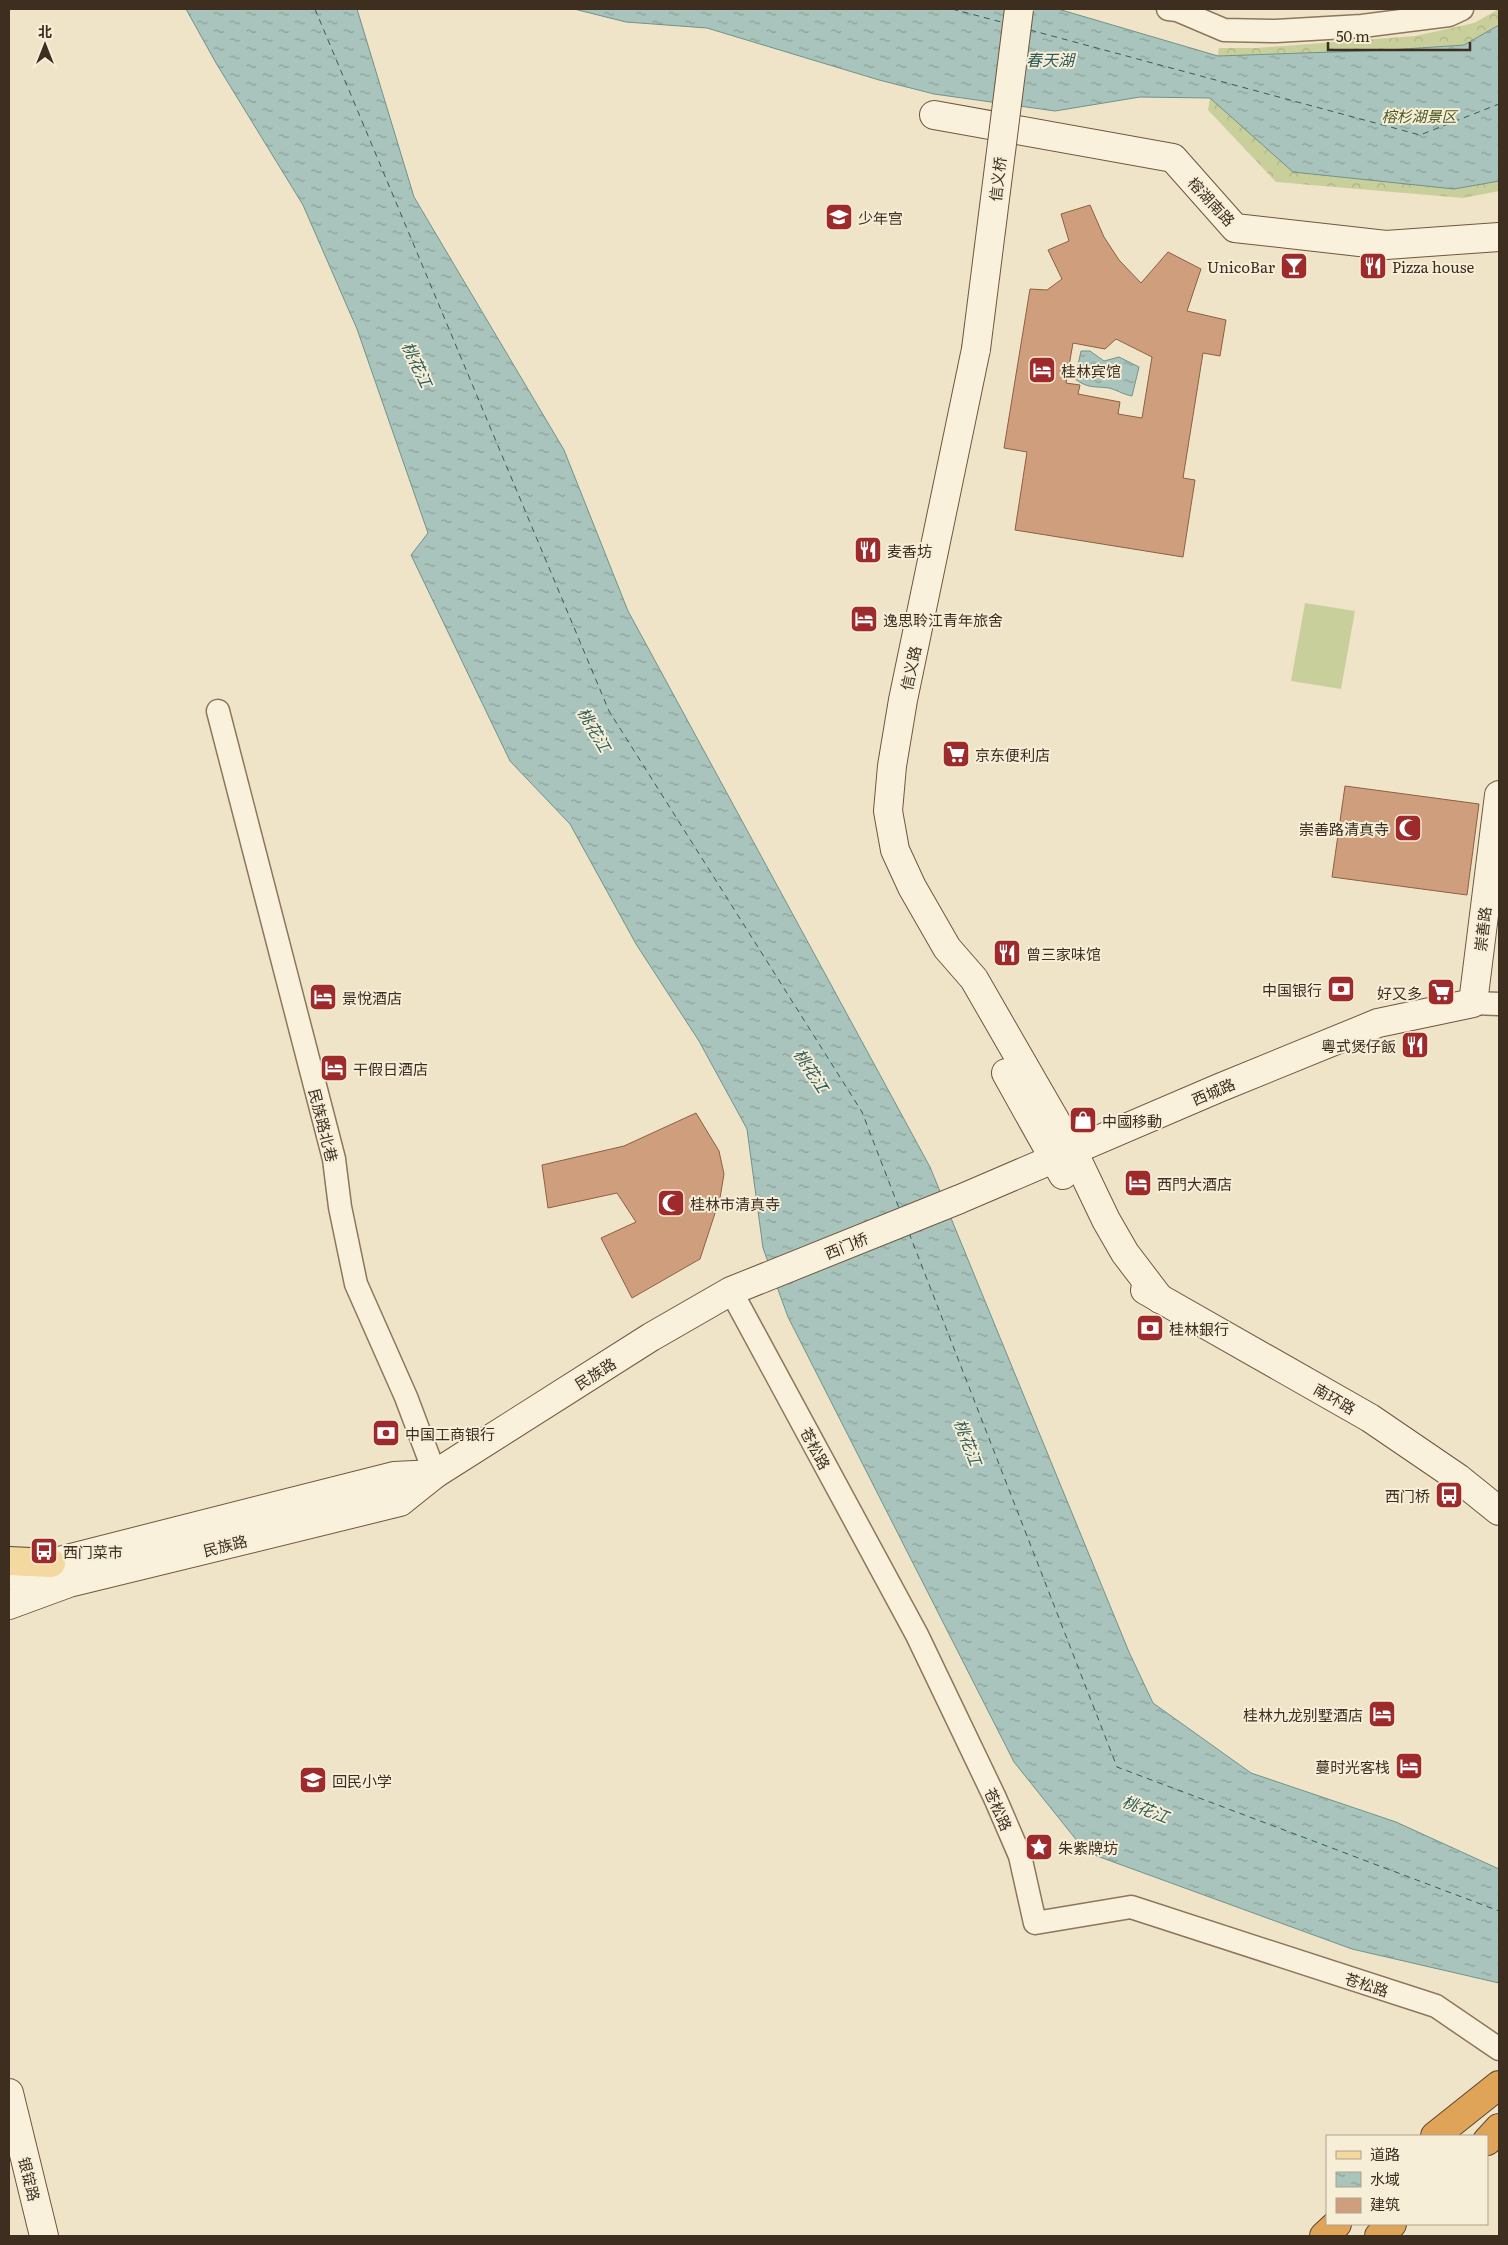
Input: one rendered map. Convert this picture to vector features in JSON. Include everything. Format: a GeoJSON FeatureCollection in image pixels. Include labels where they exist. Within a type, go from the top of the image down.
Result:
{"type":"FeatureCollection","features":[{"type":"Feature","properties":{"kind":"highway"},"geometry":{"type":"LineString","coordinates":[[1437,2135],[1499,2085]]}},
{"type":"Feature","properties":{"kind":"highway"},"geometry":{"type":"LineString","coordinates":[[1488,2140],[1499,2128]]}},
{"type":"Feature","properties":{"kind":"highway"},"geometry":{"type":"LineString","coordinates":[[1324,2236],[1336,2225]]}},
{"type":"Feature","properties":{"kind":"highway"},"geometry":{"type":"LineString","coordinates":[[1379,2236],[1391,2225]]}},
{"type":"Feature","properties":{"kind":"main road","name":"信义桥"},"geometry":{"type":"LineString","coordinates":[[976,349],[1019,9]]}},
{"type":"Feature","properties":{"kind":"main road","name":"榕湖南路"},"geometry":{"type":"LineString","coordinates":[[934,115],[1173,158],[1235,228],[1386,245],[1499,237]]}},
{"type":"Feature","properties":{"kind":"main road","name":"信义路"},"geometry":{"type":"LineString","coordinates":[[976,349],[904,700],[892,766],[888,811],[895,850],[912,887],[946,948],[959,988],[1063,1155]]}},
{"type":"Feature","properties":{"kind":"main road","name":"崇善路"},"geometry":{"type":"LineString","coordinates":[[1486,1004],[1499,795]]}},
{"type":"Feature","properties":{"kind":"main road","name":"西城路"},"geometry":{"type":"LineString","coordinates":[[960,1199],[1378,1023],[1486,1004]]}},
{"type":"Feature","properties":{"kind":"main road","name":"南环路"},"geometry":{"type":"LineString","coordinates":[[1063,1155],[1106,1220],[1125,1253],[1160,1299],[1370,1418],[1458,1478],[1499,1511]]}},
{"type":"Feature","properties":{"kind":"main road","name":"西门桥"},"geometry":{"type":"LineString","coordinates":[[731,1291],[960,1199]]}},
{"type":"Feature","properties":{"kind":"main road","name":"民族路"},"geometry":{"type":"LineString","coordinates":[[9,1605],[69,1583],[400,1502],[435,1474],[651,1337],[731,1291]]}},
{"type":"Feature","properties":{"kind":"main road","name":"民族路"},"geometry":{"type":"LineString","coordinates":[[9,1576],[51,1563],[394,1476],[435,1474]]}},
{"type":"Feature","properties":{"kind":"main road"},"geometry":{"type":"LineString","coordinates":[[9,1561],[51,1563]]}},
{"type":"Feature","properties":{"kind":"main road","name":"银锭路"},"geometry":{"type":"LineString","coordinates":[[9,2093],[44,2236]]}},
{"type":"Feature","properties":{"kind":"street"},"geometry":{"type":"LineString","coordinates":[[1168,9],[1177,10],[1224,30],[1276,31],[1362,26],[1449,15],[1462,9]]}},
{"type":"Feature","properties":{"kind":"street","name":"民族路北巷"},"geometry":{"type":"LineString","coordinates":[[218,711],[334,1159],[340,1207],[356,1284],[406,1397],[435,1474]]}},
{"type":"Feature","properties":{"kind":"street","name":"苍松路"},"geometry":{"type":"LineString","coordinates":[[731,1291],[917,1635],[991,1790],[1020,1856],[1035,1923],[1131,1907],[1436,2006],[1499,2049]]}},
{"type":"Feature","properties":{"kind":"green space","name":"榕杉湖景区"},"geometry":{"type":"Polygon","coordinates":[[[1499,9],[1499,191],[1463,198],[1276,182],[1208,110],[1219,48],[1256,48],[1415,36],[1474,23],[1499,9]]]}},
{"type":"Feature","properties":{"kind":"green space"},"geometry":{"type":"Polygon","coordinates":[[[1305,603],[1355,611],[1341,689],[1291,681],[1305,603]]]}},
{"type":"Feature","properties":{"kind":"water","name":"桃花江"},"geometry":{"type":"Polygon","coordinates":[[[186,9],[357,9],[414,197],[564,450],[628,611],[930,1167],[1129,1652],[1153,1703],[1251,1773],[1396,1822],[1499,1869],[1499,1983],[1352,1949],[1086,1852],[1014,1762],[788,1317],[763,1248],[747,1129],[699,1041],[636,944],[570,824],[510,761],[411,555],[428,533],[357,329],[303,205],[216,63],[186,9]]]}},
{"type":"Feature","properties":{"kind":"water","name":"春天湖"},"geometry":{"type":"Polygon","coordinates":[[[574,9],[1058,9],[1218,56],[1389,50],[1464,45],[1499,25],[1499,181],[1454,189],[1293,172],[1210,98],[1140,97],[1055,111],[934,94],[879,80],[707,28],[626,22],[574,9]]]}},
{"type":"Feature","properties":{"kind":"water"},"geometry":{"type":"Polygon","coordinates":[[[1081,351],[1090,351],[1104,361],[1119,357],[1139,367],[1132,396],[1109,388],[1088,386],[1075,379],[1081,351]]]}},
{"type":"Feature","properties":{"kind":"building","name":"桂林宾馆"},"geometry":{"type":"Polygon","coordinates":[[[1090,205],[1104,237],[1119,260],[1141,283],[1168,252],[1201,269],[1187,311],[1226,320],[1220,356],[1203,353],[1183,478],[1195,480],[1183,557],[1015,530],[1027,452],[1004,448],[1030,289],[1047,290],[1062,279],[1048,250],[1069,241],[1061,214],[1090,205]],[[1116,339],[1105,349],[1073,343],[1066,383],[1080,385],[1078,394],[1120,402],[1118,414],[1142,418],[1152,357],[1116,339]]]}},
{"type":"Feature","properties":{"kind":"building","name":"崇善路清真寺"},"geometry":{"type":"Polygon","coordinates":[[[1345,786],[1479,804],[1467,895],[1332,877],[1345,786]]]}},
{"type":"Feature","properties":{"kind":"building","name":"桂林市清真寺"},"geometry":{"type":"Polygon","coordinates":[[[696,1113],[719,1151],[724,1174],[720,1198],[700,1259],[632,1298],[601,1238],[636,1222],[617,1193],[548,1208],[542,1165],[624,1146],[696,1113]]]}},
{"type":"Feature","properties":{"kind":"ferry route"},"geometry":{"type":"LineString","coordinates":[[315,9],[609,711],[862,1112],[899,1208]]}},
{"type":"Feature","properties":{"kind":"ferry route"},"geometry":{"type":"LineString","coordinates":[[952,9],[1005,23]]}},
{"type":"Feature","properties":{"kind":"ferry route"},"geometry":{"type":"LineString","coordinates":[[1030,30],[1420,135],[1499,104]]}},
{"type":"Feature","properties":{"kind":"ferry route"},"geometry":{"type":"LineString","coordinates":[[909,1233],[1117,1767],[1499,1911]]}},
{"type":"Feature","properties":{"kind":"place","name":"少年宫"},"geometry":{"type":"Point","coordinates":[839,217]}},
{"type":"Feature","properties":{"kind":"place","name":"UnicoBar"},"geometry":{"type":"Point","coordinates":[1294,266]}},
{"type":"Feature","properties":{"kind":"place","name":"Pizza house"},"geometry":{"type":"Point","coordinates":[1373,266]}},
{"type":"Feature","properties":{"kind":"place","name":"桂林宾馆"},"geometry":{"type":"Point","coordinates":[1042,370]}},
{"type":"Feature","properties":{"kind":"place","name":"麦香坊"},"geometry":{"type":"Point","coordinates":[868,550]}},
{"type":"Feature","properties":{"kind":"place","name":"逸思聆江青年旅舍"},"geometry":{"type":"Point","coordinates":[864,619]}},
{"type":"Feature","properties":{"kind":"place","name":"京东便利店"},"geometry":{"type":"Point","coordinates":[956,754]}},
{"type":"Feature","properties":{"kind":"place","name":"崇善路清真寺"},"geometry":{"type":"Point","coordinates":[1408,828]}},
{"type":"Feature","properties":{"kind":"place","name":"曾三家味馆"},"geometry":{"type":"Point","coordinates":[1007,953]}},
{"type":"Feature","properties":{"kind":"place","name":"中国银行"},"geometry":{"type":"Point","coordinates":[1341,989]}},
{"type":"Feature","properties":{"kind":"place","name":"好又多"},"geometry":{"type":"Point","coordinates":[1441,992]}},
{"type":"Feature","properties":{"kind":"place","name":"景悅酒店"},"geometry":{"type":"Point","coordinates":[323,997]}},
{"type":"Feature","properties":{"kind":"place","name":"粵式煲仔飯"},"geometry":{"type":"Point","coordinates":[1415,1045]}},
{"type":"Feature","properties":{"kind":"place","name":"干假日酒店"},"geometry":{"type":"Point","coordinates":[334,1068]}},
{"type":"Feature","properties":{"kind":"place","name":"中國移動"},"geometry":{"type":"Point","coordinates":[1083,1120]}},
{"type":"Feature","properties":{"kind":"place","name":"西門大酒店"},"geometry":{"type":"Point","coordinates":[1138,1183]}},
{"type":"Feature","properties":{"kind":"place","name":"桂林市清真寺"},"geometry":{"type":"Point","coordinates":[671,1203]}},
{"type":"Feature","properties":{"kind":"place","name":"桂林銀行"},"geometry":{"type":"Point","coordinates":[1150,1328]}},
{"type":"Feature","properties":{"kind":"place","name":"中国工商银行"},"geometry":{"type":"Point","coordinates":[386,1433]}},
{"type":"Feature","properties":{"kind":"place","name":"西门桥"},"geometry":{"type":"Point","coordinates":[1449,1495]}},
{"type":"Feature","properties":{"kind":"place","name":"西门菜市"},"geometry":{"type":"Point","coordinates":[44,1551]}},
{"type":"Feature","properties":{"kind":"place","name":"桂林九龙别墅酒店"},"geometry":{"type":"Point","coordinates":[1382,1714]}},
{"type":"Feature","properties":{"kind":"place","name":"蔓时光客栈"},"geometry":{"type":"Point","coordinates":[1409,1766]}},
{"type":"Feature","properties":{"kind":"place","name":"回民小学"},"geometry":{"type":"Point","coordinates":[313,1780]}},
{"type":"Feature","properties":{"kind":"place","name":"朱紫牌坊"},"geometry":{"type":"Point","coordinates":[1039,1847]}}]}
